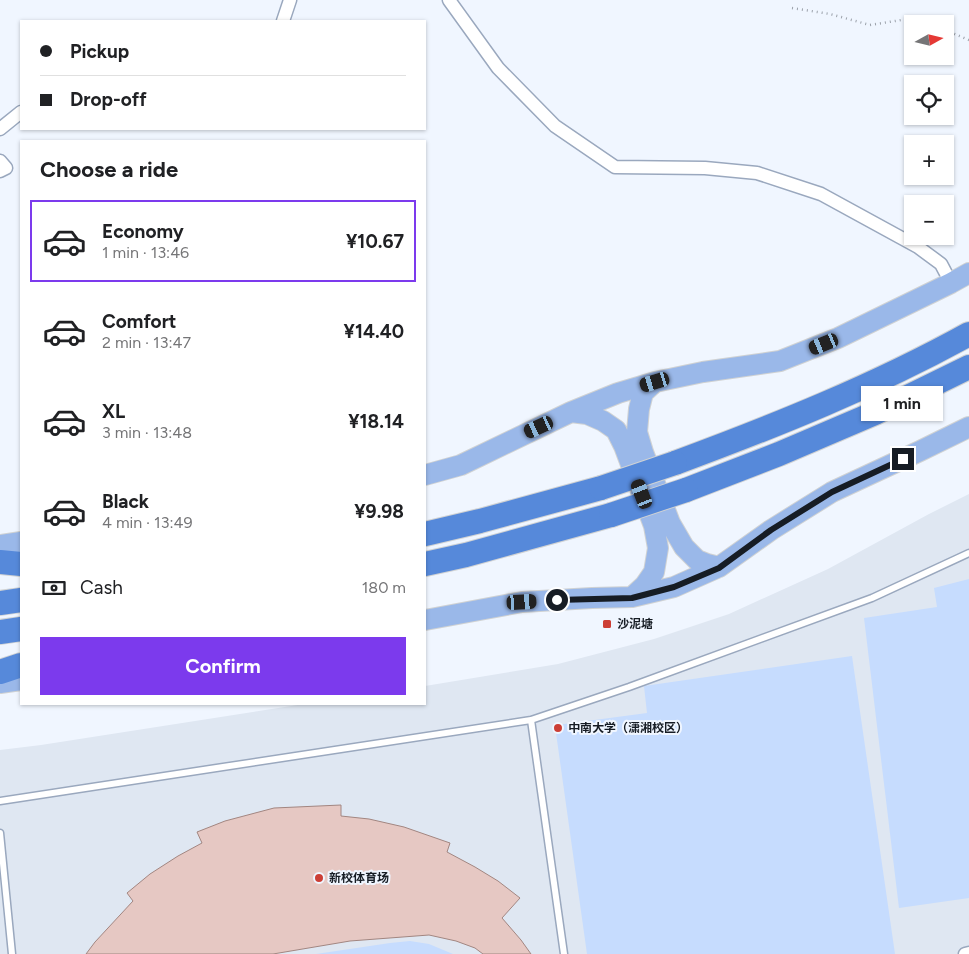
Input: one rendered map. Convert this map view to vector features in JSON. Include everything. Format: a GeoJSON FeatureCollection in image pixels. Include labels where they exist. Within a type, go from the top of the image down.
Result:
{"type":"FeatureCollection","features":[{"type":"Feature","properties":{"kind":"highway"},"geometry":{"type":"LineString","coordinates":[[426,534],[602,488],[675,463],[766,429],[858,389],[947,347],[969,334]]}},
{"type":"Feature","properties":{"kind":"highway"},"geometry":{"type":"LineString","coordinates":[[426,564],[466,555],[611,515],[686,490],[779,454],[876,413],[969,367]]}},
{"type":"Feature","properties":{"kind":"highway"},"geometry":{"type":"LineString","coordinates":[[0,562],[20,564]]}},
{"type":"Feature","properties":{"kind":"highway"},"geometry":{"type":"LineString","coordinates":[[0,603],[20,600]]}},
{"type":"Feature","properties":{"kind":"highway"},"geometry":{"type":"LineString","coordinates":[[0,632],[20,629]]}},
{"type":"Feature","properties":{"kind":"highway"},"geometry":{"type":"LineString","coordinates":[[0,672],[20,665]]}},
{"type":"Feature","properties":{"kind":"main road"},"geometry":{"type":"LineString","coordinates":[[426,475],[461,465],[571,412],[618,393],[655,382],[703,372],[780,361],[838,338],[969,273]]}},
{"type":"Feature","properties":{"kind":"main road"},"geometry":{"type":"LineString","coordinates":[[655,382],[643,393],[639,409],[637,432],[643,452],[670,523],[684,547],[697,560],[719,568]]}},
{"type":"Feature","properties":{"kind":"main road"},"geometry":{"type":"LineString","coordinates":[[571,412],[587,414],[616,430],[624,446],[654,526],[658,548],[654,572],[645,585],[632,598]]}},
{"type":"Feature","properties":{"kind":"main road"},"geometry":{"type":"LineString","coordinates":[[426,620],[522,602],[632,598],[674,587],[719,568],[771,530],[832,492],[969,427]]}},
{"type":"Feature","properties":{"kind":"main road"},"geometry":{"type":"LineString","coordinates":[[0,545],[20,542]]}},
{"type":"Feature","properties":{"kind":"main road"},"geometry":{"type":"LineString","coordinates":[[0,683],[20,680]]}},
{"type":"Feature","properties":{"kind":"street"},"geometry":{"type":"LineString","coordinates":[[283,20],[290,0]]}},
{"type":"Feature","properties":{"kind":"street"},"geometry":{"type":"LineString","coordinates":[[450,0],[498,68],[555,126],[615,167],[705,168],[757,173],[821,194],[918,247],[940,264],[951,283]]}},
{"type":"Feature","properties":{"kind":"street"},"geometry":{"type":"LineString","coordinates":[[0,129],[20,113]]}},
{"type":"Feature","properties":{"kind":"street"},"geometry":{"type":"LineString","coordinates":[[0,161],[6,168],[0,172]]}},
{"type":"Feature","properties":{"kind":"street"},"geometry":{"type":"LineString","coordinates":[[965,954],[969,953]]}},
{"type":"Feature","properties":{"kind":"lane"},"geometry":{"type":"LineString","coordinates":[[0,800],[531,720],[629,687],[872,598],[969,553]]}},
{"type":"Feature","properties":{"kind":"lane"},"geometry":{"type":"LineString","coordinates":[[531,720],[564,954]]}},
{"type":"Feature","properties":{"kind":"lane"},"geometry":{"type":"LineString","coordinates":[[0,833],[12,954]]}},
{"type":"Feature","properties":{"kind":"path"},"geometry":{"type":"LineString","coordinates":[[792,8],[830,14],[870,25],[904,20]]}},
{"type":"Feature","properties":{"kind":"path"},"geometry":{"type":"LineString","coordinates":[[954,34],[969,40]]}},
{"type":"Feature","properties":{"kind":"shaded area","name":"中南大学（潇湘校区）"},"geometry":{"type":"Polygon","coordinates":[[[969,494],[969,954],[0,954],[0,750],[298,705],[426,705],[426,686],[558,664],[654,639],[729,614],[828,569],[969,494]]]}},
{"type":"Feature","properties":{"kind":"shaded area"},"geometry":{"type":"Polygon","coordinates":[[[969,579],[969,898],[899,908],[864,618],[937,607],[934,588],[969,579]]]}},
{"type":"Feature","properties":{"kind":"shaded area"},"geometry":{"type":"Polygon","coordinates":[[[852,656],[895,954],[587,954],[556,733],[557,725],[647,713],[644,686],[852,656]]]}},
{"type":"Feature","properties":{"kind":"shaded area"},"geometry":{"type":"Polygon","coordinates":[[[410,941],[429,944],[453,954],[316,954],[390,943],[410,941]]]}},
{"type":"Feature","properties":{"kind":"building","name":"新校体育场"},"geometry":{"type":"Polygon","coordinates":[[[341,805],[341,816],[369,819],[404,827],[450,843],[447,852],[498,881],[520,898],[502,918],[531,954],[483,954],[475,948],[456,941],[429,935],[350,941],[273,954],[86,954],[133,901],[127,893],[150,874],[202,843],[197,832],[225,821],[274,808],[341,805]]]}},
{"type":"Feature","properties":{"kind":"place","name":"沙泥塘"},"geometry":{"type":"Point","coordinates":[607,624]}},
{"type":"Feature","properties":{"kind":"place","name":"中南大学（潇湘校区）"},"geometry":{"type":"Point","coordinates":[558,728]}},
{"type":"Feature","properties":{"kind":"place","name":"新校体育场"},"geometry":{"type":"Point","coordinates":[319,878]}},
{"type":"Feature","properties":{"kind":"route"},"geometry":{"type":"LineString","coordinates":[[557,600],[632,598],[674,587],[719,568],[771,530],[832,492],[903,459]]}}]}
